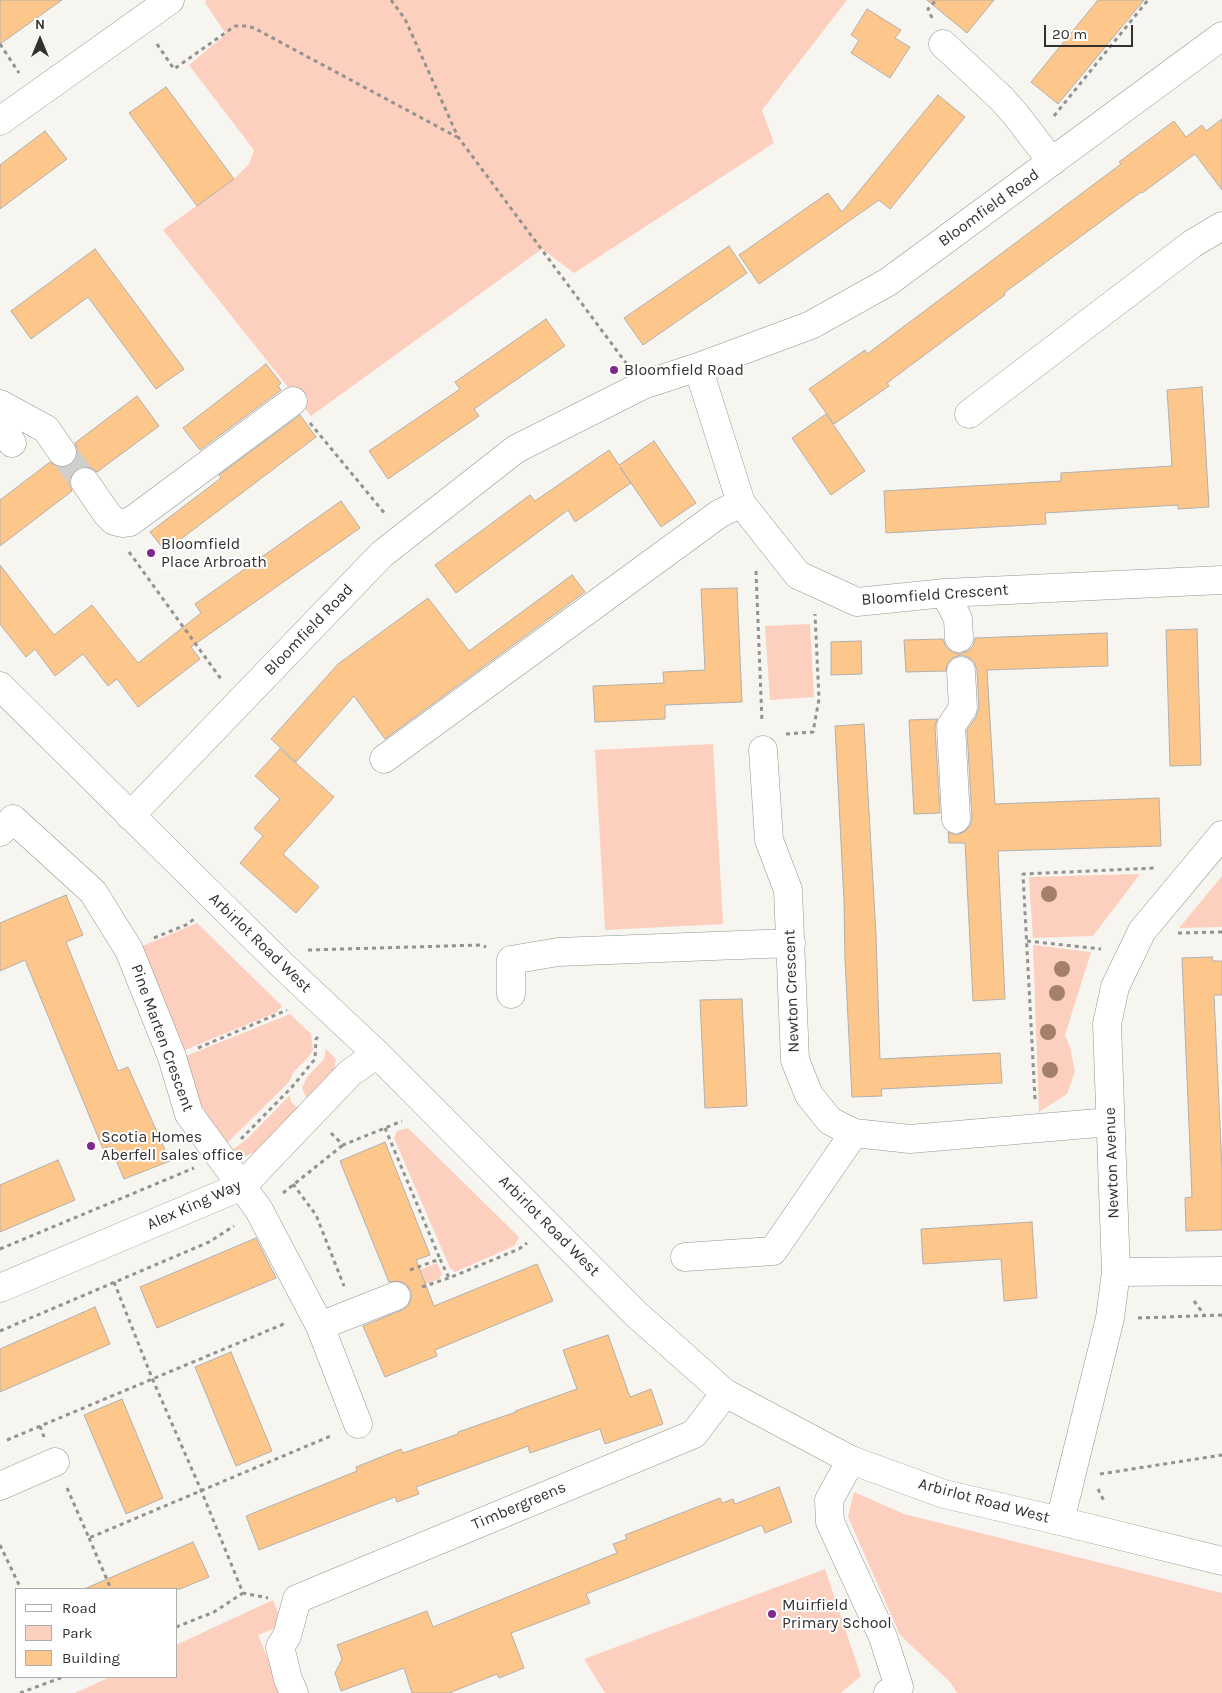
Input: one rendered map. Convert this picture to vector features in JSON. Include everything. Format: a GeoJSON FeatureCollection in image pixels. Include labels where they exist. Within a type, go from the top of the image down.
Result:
{"type":"FeatureCollection","features":[{"type":"Feature","properties":{"kind":"street"},"geometry":{"type":"LineString","coordinates":[[0,121],[170,0]]}},
{"type":"Feature","properties":{"kind":"street","name":"Bloomfield Road"},"geometry":{"type":"LineString","coordinates":[[130,816],[382,554],[516,449],[643,385],[698,367],[811,325],[888,282],[1222,36]]}},
{"type":"Feature","properties":{"kind":"street","name":"Bloomfield Road"},"geometry":{"type":"LineString","coordinates":[[943,44],[1002,99],[1052,162]]}},
{"type":"Feature","properties":{"kind":"street"},"geometry":{"type":"LineString","coordinates":[[970,414],[1192,244],[1222,226]]}},
{"type":"Feature","properties":{"kind":"street","name":"Bloomfield Crescent"},"geometry":{"type":"LineString","coordinates":[[698,367],[741,503],[798,575],[857,602],[945,593],[1222,580]]}},
{"type":"Feature","properties":{"kind":"street"},"geometry":{"type":"LineString","coordinates":[[85,482],[114,520],[130,522],[293,401]]}},
{"type":"Feature","properties":{"kind":"street"},"geometry":{"type":"LineString","coordinates":[[0,404],[46,429],[62,452]]}},
{"type":"Feature","properties":{"kind":"street"},"geometry":{"type":"LineString","coordinates":[[384,759],[711,520],[741,503]]}},
{"type":"Feature","properties":{"kind":"street"},"geometry":{"type":"LineString","coordinates":[[945,593],[958,619],[959,638]]}},
{"type":"Feature","properties":{"kind":"street"},"geometry":{"type":"LineString","coordinates":[[956,819],[951,726],[963,708],[961,671]]}},
{"type":"Feature","properties":{"kind":"street","name":"Arbirlot Road West"},"geometry":{"type":"LineString","coordinates":[[0,686],[281,964],[377,1054],[636,1314],[725,1393],[851,1460],[944,1494],[1222,1561]]}},
{"type":"Feature","properties":{"kind":"street","name":"Newton Crescent"},"geometry":{"type":"LineString","coordinates":[[763,742],[769,840],[788,890],[794,1060],[808,1095],[830,1121],[854,1133],[910,1139],[1110,1122]]}},
{"type":"Feature","properties":{"kind":"street","name":"Pine Marten Crescent"},"geometry":{"type":"LineString","coordinates":[[0,832],[13,819],[94,892],[129,950],[172,1057],[189,1114],[259,1210],[320,1326],[346,1429]]}},
{"type":"Feature","properties":{"kind":"street","name":"Newton Avenue"},"geometry":{"type":"LineString","coordinates":[[1060,1521],[1110,1318],[1116,1272],[1107,1024],[1115,987],[1142,931],[1222,835]]}},
{"type":"Feature","properties":{"kind":"street"},"geometry":{"type":"LineString","coordinates":[[511,994],[511,960],[558,952],[791,943]]}},
{"type":"Feature","properties":{"kind":"street","name":"Alex King Way"},"geometry":{"type":"LineString","coordinates":[[0,1288],[242,1186],[350,1072],[377,1054]]}},
{"type":"Feature","properties":{"kind":"street"},"geometry":{"type":"LineString","coordinates":[[685,1257],[773,1251],[854,1133]]}},
{"type":"Feature","properties":{"kind":"street"},"geometry":{"type":"LineString","coordinates":[[1116,1272],[1222,1271]]}},
{"type":"Feature","properties":{"kind":"street"},"geometry":{"type":"LineString","coordinates":[[320,1326],[396,1296]]}},
{"type":"Feature","properties":{"kind":"street","name":"Timbergreens"},"geometry":{"type":"LineString","coordinates":[[297,1599],[694,1434],[725,1393]]}},
{"type":"Feature","properties":{"kind":"street"},"geometry":{"type":"LineString","coordinates":[[851,1460],[829,1500],[830,1522],[883,1638],[893,1690]]}},
{"type":"Feature","properties":{"kind":"street"},"geometry":{"type":"LineString","coordinates":[[0,1486],[55,1462]]}},
{"type":"Feature","properties":{"kind":"street"},"geometry":{"type":"LineString","coordinates":[[294,1693],[288,1679],[280,1647],[286,1636],[297,1599]]}},
{"type":"Feature","properties":{"kind":"path"},"geometry":{"type":"LineString","coordinates":[[391,0],[405,19],[458,137],[643,385]]}},
{"type":"Feature","properties":{"kind":"path"},"geometry":{"type":"LineString","coordinates":[[1034,137],[1058,112],[1148,0]]}},
{"type":"Feature","properties":{"kind":"path"},"geometry":{"type":"LineString","coordinates":[[142,21],[174,68],[235,26],[247,26],[262,32],[458,137]]}},
{"type":"Feature","properties":{"kind":"path"},"geometry":{"type":"LineString","coordinates":[[293,401],[383,511]]}},
{"type":"Feature","properties":{"kind":"path"},"geometry":{"type":"LineString","coordinates":[[122,522],[128,550],[223,681]]}},
{"type":"Feature","properties":{"kind":"path"},"geometry":{"type":"LineString","coordinates":[[769,538],[756,569],[763,742],[814,732],[819,699],[815,599],[819,584]]}},
{"type":"Feature","properties":{"kind":"path"},"geometry":{"type":"LineString","coordinates":[[1037,1128],[1023,874],[1196,866]]}},
{"type":"Feature","properties":{"kind":"path"},"geometry":{"type":"LineString","coordinates":[[129,950],[188,924],[219,903]]}},
{"type":"Feature","properties":{"kind":"path"},"geometry":{"type":"LineString","coordinates":[[1027,941],[1131,953]]}},
{"type":"Feature","properties":{"kind":"path"},"geometry":{"type":"LineString","coordinates":[[281,964],[305,950],[482,945],[511,960]]}},
{"type":"Feature","properties":{"kind":"path"},"geometry":{"type":"LineString","coordinates":[[172,1057],[287,1010],[312,993]]}},
{"type":"Feature","properties":{"kind":"path"},"geometry":{"type":"LineString","coordinates":[[292,1088],[301,1103],[343,1145]]}},
{"type":"Feature","properties":{"kind":"path"},"geometry":{"type":"LineString","coordinates":[[0,1331],[209,1242],[259,1210],[343,1145],[401,1122],[423,1100]]}},
{"type":"Feature","properties":{"kind":"path"},"geometry":{"type":"LineString","coordinates":[[385,1128],[449,1278]]}},
{"type":"Feature","properties":{"kind":"path"},"geometry":{"type":"LineString","coordinates":[[293,1184],[316,1215],[348,1295]]}},
{"type":"Feature","properties":{"kind":"path"},"geometry":{"type":"LineString","coordinates":[[396,1296],[388,1278],[440,1258]]}},
{"type":"Feature","properties":{"kind":"path"},"geometry":{"type":"LineString","coordinates":[[114,1282],[152,1378],[243,1593]]}},
{"type":"Feature","properties":{"kind":"path"},"geometry":{"type":"LineString","coordinates":[[1191,1297],[1204,1316]]}},
{"type":"Feature","properties":{"kind":"path"},"geometry":{"type":"LineString","coordinates":[[1138,1318],[1222,1315]]}},
{"type":"Feature","properties":{"kind":"path"},"geometry":{"type":"LineString","coordinates":[[7,1440],[290,1321]]}},
{"type":"Feature","properties":{"kind":"path"},"geometry":{"type":"LineString","coordinates":[[40,1426],[111,1588]]}},
{"type":"Feature","properties":{"kind":"path"},"geometry":{"type":"LineString","coordinates":[[89,1538],[346,1429]]}},
{"type":"Feature","properties":{"kind":"path"},"geometry":{"type":"LineString","coordinates":[[1092,1475],[1222,1455]]}},
{"type":"Feature","properties":{"kind":"path"},"geometry":{"type":"LineString","coordinates":[[1096,1484],[1104,1502]]}},
{"type":"Feature","properties":{"kind":"path"},"geometry":{"type":"LineString","coordinates":[[0,1545],[21,1588]]}},
{"type":"Feature","properties":{"kind":"path"},"geometry":{"type":"LineString","coordinates":[[178,1626],[214,1612],[243,1593],[273,1600],[297,1599]]}},
{"type":"Feature","properties":{"kind":"path"},"geometry":{"type":"LineString","coordinates":[[20,1693],[57,1678]]}},
{"type":"Feature","properties":{"kind":"green space"},"geometry":{"type":"Polygon","coordinates":[[[206,0],[847,0],[762,110],[774,143],[574,273],[542,249],[311,416],[163,230],[234,179],[249,164],[254,150],[189,65],[226,34],[205,3],[206,0]]]}},
{"type":"Feature","properties":{"kind":"green space"},"geometry":{"type":"Polygon","coordinates":[[[810,624],[814,697],[770,700],[765,626],[810,624]]]}},
{"type":"Feature","properties":{"kind":"green space"},"geometry":{"type":"Polygon","coordinates":[[[713,744],[723,924],[605,930],[595,750],[713,744]]]}},
{"type":"Feature","properties":{"kind":"green space"},"geometry":{"type":"Polygon","coordinates":[[[1140,874],[1093,936],[1033,938],[1029,877],[1140,874]]]}},
{"type":"Feature","properties":{"kind":"green space"},"geometry":{"type":"Polygon","coordinates":[[[1222,876],[1222,927],[1179,928],[1222,876]]]}},
{"type":"Feature","properties":{"kind":"green space"},"geometry":{"type":"Polygon","coordinates":[[[197,923],[282,1006],[277,1012],[185,1050],[140,947],[197,923]]]}},
{"type":"Feature","properties":{"kind":"green space"},"geometry":{"type":"Polygon","coordinates":[[[1033,945],[1091,952],[1065,1035],[1070,1047],[1075,1071],[1067,1094],[1039,1112],[1033,945]]]}},
{"type":"Feature","properties":{"kind":"green space"},"geometry":{"type":"Polygon","coordinates":[[[290,1014],[311,1034],[313,1049],[311,1054],[293,1073],[289,1082],[227,1143],[200,1104],[186,1056],[290,1014]]]}},
{"type":"Feature","properties":{"kind":"green space"},"geometry":{"type":"Polygon","coordinates":[[[326,1049],[336,1059],[334,1070],[329,1081],[308,1102],[302,1088],[307,1077],[324,1059],[326,1049]]]}},
{"type":"Feature","properties":{"kind":"green space"},"geometry":{"type":"Polygon","coordinates":[[[290,1095],[291,1102],[299,1109],[259,1150],[246,1156],[232,1150],[247,1139],[290,1095]]]}},
{"type":"Feature","properties":{"kind":"green space"},"geometry":{"type":"Polygon","coordinates":[[[408,1128],[519,1237],[514,1246],[455,1272],[450,1268],[394,1138],[397,1131],[408,1128]]]}},
{"type":"Feature","properties":{"kind":"green space"},"geometry":{"type":"Polygon","coordinates":[[[437,1263],[442,1274],[439,1279],[401,1293],[394,1280],[437,1263]]]}},
{"type":"Feature","properties":{"kind":"green space"},"geometry":{"type":"Polygon","coordinates":[[[854,1492],[904,1514],[1222,1593],[1222,1693],[957,1693],[950,1682],[900,1635],[848,1517],[854,1492]]]}},
{"type":"Feature","properties":{"kind":"green space","name":"Muirfield Primary School"},"geometry":{"type":"Polygon","coordinates":[[[825,1569],[861,1676],[841,1693],[605,1693],[584,1659],[825,1569]]]}},
{"type":"Feature","properties":{"kind":"green space"},"geometry":{"type":"Polygon","coordinates":[[[273,1600],[283,1625],[258,1635],[282,1693],[75,1693],[108,1678],[178,1678],[178,1644],[273,1600]]]}},
{"type":"Feature","properties":{"kind":"building"},"geometry":{"type":"Polygon","coordinates":[[[0,0],[62,0],[0,44],[0,0]]]}},
{"type":"Feature","properties":{"kind":"building"},"geometry":{"type":"Polygon","coordinates":[[[927,0],[994,0],[967,33],[927,0]]]}},
{"type":"Feature","properties":{"kind":"building"},"geometry":{"type":"Polygon","coordinates":[[[1098,0],[1144,0],[1058,104],[1031,82],[1098,0]]]}},
{"type":"Feature","properties":{"kind":"building"},"geometry":{"type":"Polygon","coordinates":[[[867,9],[901,30],[895,38],[910,47],[890,78],[851,53],[859,40],[851,35],[867,9]]]}},
{"type":"Feature","properties":{"kind":"building"},"geometry":{"type":"Polygon","coordinates":[[[166,87],[234,179],[197,206],[129,113],[166,87]]]}},
{"type":"Feature","properties":{"kind":"building"},"geometry":{"type":"Polygon","coordinates":[[[938,95],[965,117],[890,209],[879,200],[759,284],[739,255],[828,193],[842,212],[938,95]]]}},
{"type":"Feature","properties":{"kind":"building"},"geometry":{"type":"Polygon","coordinates":[[[1222,119],[1222,190],[1195,154],[1004,293],[1005,295],[887,383],[889,386],[834,424],[809,389],[865,350],[867,354],[1121,164],[1119,162],[1174,121],[1186,137],[1202,125],[1206,131],[1222,119]]]}},
{"type":"Feature","properties":{"kind":"building"},"geometry":{"type":"Polygon","coordinates":[[[45,131],[67,159],[0,209],[0,165],[45,131]]]}},
{"type":"Feature","properties":{"kind":"building"},"geometry":{"type":"Polygon","coordinates":[[[729,246],[747,273],[643,345],[624,318],[729,246]]]}},
{"type":"Feature","properties":{"kind":"building"},"geometry":{"type":"Polygon","coordinates":[[[95,249],[184,369],[156,389],[88,297],[31,339],[11,311],[95,249]]]}},
{"type":"Feature","properties":{"kind":"building"},"geometry":{"type":"Polygon","coordinates":[[[546,319],[565,346],[474,409],[479,416],[388,479],[369,451],[460,389],[455,382],[546,319]]]}},
{"type":"Feature","properties":{"kind":"building"},"geometry":{"type":"Polygon","coordinates":[[[266,364],[281,383],[278,386],[281,390],[200,450],[183,428],[266,364]]]}},
{"type":"Feature","properties":{"kind":"building"},"geometry":{"type":"Polygon","coordinates":[[[1202,387],[1209,507],[1178,509],[1178,505],[1045,513],[1046,524],[886,533],[884,491],[1061,481],[1061,473],[1172,466],[1167,390],[1202,387]]]}},
{"type":"Feature","properties":{"kind":"building"},"geometry":{"type":"Polygon","coordinates":[[[137,396],[159,426],[97,472],[84,466],[76,469],[71,475],[69,483],[72,491],[0,546],[0,500],[50,462],[63,468],[71,464],[76,459],[78,451],[75,443],[137,396]]]}},
{"type":"Feature","properties":{"kind":"building"},"geometry":{"type":"Polygon","coordinates":[[[826,414],[865,471],[831,495],[792,438],[826,414]]]}},
{"type":"Feature","properties":{"kind":"building"},"geometry":{"type":"Polygon","coordinates":[[[300,415],[316,437],[165,551],[150,532],[221,478],[219,475],[300,415]]]}},
{"type":"Feature","properties":{"kind":"building"},"geometry":{"type":"Polygon","coordinates":[[[654,441],[696,503],[661,527],[631,483],[575,522],[568,510],[456,593],[435,565],[530,495],[535,501],[609,450],[619,465],[654,441]]]}},
{"type":"Feature","properties":{"kind":"building"},"geometry":{"type":"Polygon","coordinates":[[[341,501],[360,528],[191,647],[200,659],[138,707],[117,679],[108,686],[83,654],[55,676],[35,649],[26,657],[0,624],[0,565],[54,635],[92,605],[138,663],[201,613],[195,604],[341,501]]]}},
{"type":"Feature","properties":{"kind":"building"},"geometry":{"type":"Polygon","coordinates":[[[572,575],[585,592],[385,739],[354,696],[296,762],[271,739],[338,664],[428,598],[469,651],[572,575]]]}},
{"type":"Feature","properties":{"kind":"building"},"geometry":{"type":"Polygon","coordinates":[[[737,588],[742,702],[665,705],[665,719],[595,722],[593,686],[664,683],[663,672],[705,670],[701,589],[737,588]]]}},
{"type":"Feature","properties":{"kind":"building"},"geometry":{"type":"Polygon","coordinates":[[[1197,629],[1201,765],[1170,766],[1166,630],[1197,629]]]}},
{"type":"Feature","properties":{"kind":"building"},"geometry":{"type":"Polygon","coordinates":[[[1107,633],[1108,666],[987,670],[995,804],[1159,798],[1161,846],[998,851],[1005,999],[973,1001],[965,843],[949,843],[948,832],[956,835],[964,832],[970,826],[972,819],[967,730],[976,717],[979,708],[977,670],[974,662],[968,657],[961,655],[952,658],[947,664],[946,671],[906,672],[904,640],[943,639],[946,647],[952,652],[959,654],[968,651],[973,646],[975,638],[1107,633]]]}},
{"type":"Feature","properties":{"kind":"building"},"geometry":{"type":"Polygon","coordinates":[[[861,641],[862,674],[831,675],[831,642],[861,641]]]}},
{"type":"Feature","properties":{"kind":"building"},"geometry":{"type":"Polygon","coordinates":[[[937,719],[935,727],[940,813],[914,814],[909,720],[937,719]]]}},
{"type":"Feature","properties":{"kind":"building"},"geometry":{"type":"Polygon","coordinates":[[[864,724],[876,935],[880,1059],[1000,1053],[1002,1083],[881,1089],[882,1096],[852,1097],[835,726],[864,724]]]}},
{"type":"Feature","properties":{"kind":"building"},"geometry":{"type":"Polygon","coordinates":[[[280,749],[334,797],[283,854],[319,887],[296,913],[240,863],[263,836],[254,828],[280,799],[255,776],[280,749]]]}},
{"type":"Feature","properties":{"kind":"building"},"geometry":{"type":"Polygon","coordinates":[[[66,895],[83,935],[66,942],[118,1071],[128,1067],[170,1161],[124,1179],[110,1146],[103,1149],[25,960],[0,971],[0,923],[66,895]]]}},
{"type":"Feature","properties":{"kind":"building"},"geometry":{"type":"Polygon","coordinates":[[[1212,957],[1213,961],[1222,961],[1222,995],[1214,995],[1222,1169],[1222,1230],[1186,1231],[1185,1198],[1192,1197],[1182,958],[1212,957]]]}},
{"type":"Feature","properties":{"kind":"building"},"geometry":{"type":"Polygon","coordinates":[[[742,999],[747,1106],[705,1108],[700,1000],[742,999]]]}},
{"type":"Feature","properties":{"kind":"building"},"geometry":{"type":"Polygon","coordinates":[[[385,1142],[430,1255],[416,1260],[434,1306],[537,1264],[553,1301],[435,1350],[437,1356],[385,1377],[363,1326],[408,1306],[411,1299],[411,1291],[406,1284],[399,1281],[389,1282],[340,1161],[385,1142]]]}},
{"type":"Feature","properties":{"kind":"building"},"geometry":{"type":"Polygon","coordinates":[[[58,1160],[75,1200],[0,1232],[0,1185],[58,1160]]]}},
{"type":"Feature","properties":{"kind":"building"},"geometry":{"type":"Polygon","coordinates":[[[1032,1222],[1037,1298],[1004,1301],[1001,1259],[923,1264],[921,1229],[1032,1222]]]}},
{"type":"Feature","properties":{"kind":"building"},"geometry":{"type":"Polygon","coordinates":[[[256,1238],[276,1278],[157,1328],[140,1287],[256,1238]]]}},
{"type":"Feature","properties":{"kind":"building"},"geometry":{"type":"Polygon","coordinates":[[[95,1307],[110,1344],[0,1392],[0,1349],[95,1307]]]}},
{"type":"Feature","properties":{"kind":"building"},"geometry":{"type":"Polygon","coordinates":[[[608,1335],[630,1397],[651,1389],[663,1424],[605,1444],[600,1429],[530,1453],[528,1446],[416,1487],[419,1494],[397,1502],[395,1497],[259,1550],[246,1516],[357,1471],[356,1467],[401,1449],[403,1453],[577,1389],[563,1350],[608,1335]]]}},
{"type":"Feature","properties":{"kind":"building"},"geometry":{"type":"Polygon","coordinates":[[[231,1352],[272,1451],[236,1466],[195,1367],[231,1352]]]}},
{"type":"Feature","properties":{"kind":"building"},"geometry":{"type":"Polygon","coordinates":[[[122,1399],[163,1498],[126,1514],[84,1415],[122,1399]]]}},
{"type":"Feature","properties":{"kind":"building"},"geometry":{"type":"Polygon","coordinates":[[[779,1487],[792,1522],[765,1533],[762,1525],[586,1594],[590,1603],[511,1633],[524,1668],[499,1678],[497,1674],[449,1693],[412,1693],[404,1668],[341,1691],[335,1673],[342,1659],[337,1645],[427,1611],[433,1627],[617,1553],[613,1544],[627,1539],[625,1535],[720,1498],[722,1503],[733,1499],[735,1504],[779,1487]]]}},
{"type":"Feature","properties":{"kind":"building"},"geometry":{"type":"Polygon","coordinates":[[[193,1542],[209,1577],[180,1589],[86,1588],[193,1542]]]}},
{"type":"Feature","properties":{"kind":"tunnel"},"geometry":{"type":"LineString","coordinates":[[62,452],[85,482]]}},
{"type":"Feature","properties":{"kind":"place","name":"Bloomfield Road"},"geometry":{"type":"Point","coordinates":[614,370]}},
{"type":"Feature","properties":{"kind":"place","name":"Bloomfield Place Arbroath"},"geometry":{"type":"Point","coordinates":[151,553]}},
{"type":"Feature","properties":{"kind":"place","name":"Scotia Homes Aberfell sales office"},"geometry":{"type":"Point","coordinates":[91,1146]}},
{"type":"Feature","properties":{"kind":"place","name":"Muirfield Primary School"},"geometry":{"type":"Point","coordinates":[772,1614]}}]}
